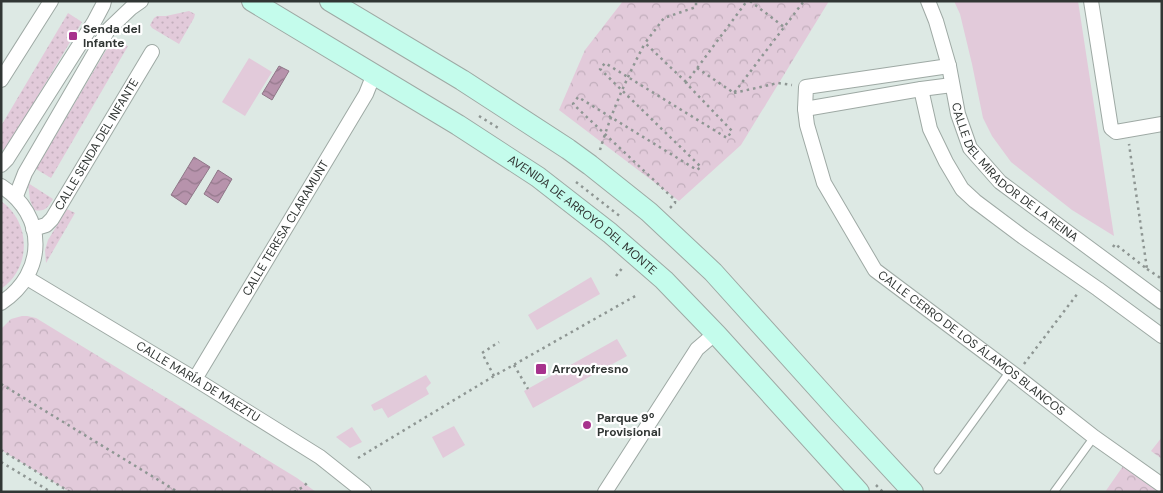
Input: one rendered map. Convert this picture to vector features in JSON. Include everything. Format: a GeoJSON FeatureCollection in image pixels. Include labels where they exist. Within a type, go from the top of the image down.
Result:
{"type":"FeatureCollection","features":[{"type":"Feature","properties":{"kind":"street"},"geometry":{"type":"LineString","coordinates":[[1,80],[51,1]]}},
{"type":"Feature","properties":{"kind":"street"},"geometry":{"type":"LineString","coordinates":[[1,165],[7,159],[94,22],[104,1]]}},
{"type":"Feature","properties":{"kind":"street"},"geometry":{"type":"LineString","coordinates":[[16,196],[25,173],[108,30],[141,1]]}},
{"type":"Feature","properties":{"kind":"street","name":"AVENIDA DE ARROYO DEL MONTE"},"geometry":{"type":"LineString","coordinates":[[252,1],[458,125],[538,177],[610,233],[664,280],[717,335],[859,492]]}},
{"type":"Feature","properties":{"kind":"street"},"geometry":{"type":"LineString","coordinates":[[330,1],[462,80],[568,149],[649,212],[713,272],[913,492]]}},
{"type":"Feature","properties":{"kind":"street","name":"CALLE DEL MIRADOR DE LA REINA"},"geometry":{"type":"LineString","coordinates":[[928,1],[949,66],[958,114],[970,148],[1000,182],[1162,302]]}},
{"type":"Feature","properties":{"kind":"street"},"geometry":{"type":"LineString","coordinates":[[1091,1],[1111,128],[1116,132],[1162,124]]}},
{"type":"Feature","properties":{"kind":"street","name":"CALLE SENDA DEL INFANTE"},"geometry":{"type":"LineString","coordinates":[[33,229],[46,225],[52,219],[152,52]]}},
{"type":"Feature","properties":{"kind":"street"},"geometry":{"type":"LineString","coordinates":[[806,87],[949,66]]}},
{"type":"Feature","properties":{"kind":"street","name":"CALLE TERESA CLARAMUNT"},"geometry":{"type":"LineString","coordinates":[[195,379],[366,94],[374,74]]}},
{"type":"Feature","properties":{"kind":"street"},"geometry":{"type":"LineString","coordinates":[[805,109],[952,85]]}},
{"type":"Feature","properties":{"kind":"street","name":"CALLE CERRO DE LOS ÁLAMOS BLANCOS"},"geometry":{"type":"LineString","coordinates":[[806,87],[805,109],[807,125],[824,183],[875,270],[1013,373],[1094,437],[1162,485]]}},
{"type":"Feature","properties":{"kind":"street"},"geometry":{"type":"LineString","coordinates":[[921,89],[930,129],[962,189],[975,201],[1162,336]]}},
{"type":"Feature","properties":{"kind":"street"},"geometry":{"type":"LineString","coordinates":[[1,186],[16,196],[27,211],[36,245],[34,262],[27,278],[16,292],[2,303]]}},
{"type":"Feature","properties":{"kind":"street","name":"CALLE MARÍA DE MAEZTU"},"geometry":{"type":"LineString","coordinates":[[27,278],[320,457],[364,492]]}},
{"type":"Feature","properties":{"kind":"street"},"geometry":{"type":"LineString","coordinates":[[605,492],[697,349],[704,342],[717,335]]}},
{"type":"Feature","properties":{"kind":"lane"},"geometry":{"type":"LineString","coordinates":[[938,470],[1013,373]]}},
{"type":"Feature","properties":{"kind":"lane"},"geometry":{"type":"LineString","coordinates":[[1054,492],[1094,437]]}},
{"type":"Feature","properties":{"kind":"path"},"geometry":{"type":"LineString","coordinates":[[600,151],[622,90],[645,43],[664,18],[696,7],[696,1]]}},
{"type":"Feature","properties":{"kind":"path"},"geometry":{"type":"LineString","coordinates":[[686,82],[749,1],[784,26]]}},
{"type":"Feature","properties":{"kind":"path"},"geometry":{"type":"LineString","coordinates":[[734,93],[804,1]]}},
{"type":"Feature","properties":{"kind":"path"},"geometry":{"type":"LineString","coordinates":[[645,43],[686,82],[732,131],[727,138],[605,63],[600,69],[701,167],[697,170],[578,97],[573,104],[675,200],[675,203]]}},
{"type":"Feature","properties":{"kind":"path"},"geometry":{"type":"LineString","coordinates":[[697,68],[734,93],[778,83],[806,87]]}},
{"type":"Feature","properties":{"kind":"path"},"geometry":{"type":"LineString","coordinates":[[1127,130],[1148,269]]}},
{"type":"Feature","properties":{"kind":"path"},"geometry":{"type":"LineString","coordinates":[[1104,260],[1115,244],[1162,279]]}},
{"type":"Feature","properties":{"kind":"path"},"geometry":{"type":"LineString","coordinates":[[1013,373],[1087,282]]}},
{"type":"Feature","properties":{"kind":"path"},"geometry":{"type":"LineString","coordinates":[[358,458],[494,376],[637,295]]}},
{"type":"Feature","properties":{"kind":"path"},"geometry":{"type":"LineString","coordinates":[[494,376],[482,353],[499,342]]}},
{"type":"Feature","properties":{"kind":"path"},"geometry":{"type":"LineString","coordinates":[[514,365],[528,389]]}},
{"type":"Feature","properties":{"kind":"path"},"geometry":{"type":"LineString","coordinates":[[1,384],[178,492]]}},
{"type":"Feature","properties":{"kind":"path"},"geometry":{"type":"LineString","coordinates":[[1,450],[70,492]]}},
{"type":"Feature","properties":{"kind":"path"},"geometry":{"type":"LineString","coordinates":[[1,462],[51,492]]}},
{"type":"Feature","properties":{"kind":"path"},"geometry":{"type":"LineString","coordinates":[[294,492],[308,482]]}},
{"type":"Feature","properties":{"kind":"green space"},"geometry":{"type":"Polygon","coordinates":[[[623,1],[829,1],[741,145],[679,201],[559,110],[585,50],[623,1]]]}},
{"type":"Feature","properties":{"kind":"green space"},"geometry":{"type":"Polygon","coordinates":[[[954,1],[1078,1],[1114,236],[1072,210],[1011,162],[992,136],[983,118],[960,14],[954,1]]]}},
{"type":"Feature","properties":{"kind":"green space"},"geometry":{"type":"Polygon","coordinates":[[[189,11],[195,14],[194,18],[179,44],[150,25],[157,16],[189,11]]]}},
{"type":"Feature","properties":{"kind":"green space"},"geometry":{"type":"Polygon","coordinates":[[[68,13],[82,22],[5,151],[1,148],[1,126],[68,13]]]}},
{"type":"Feature","properties":{"kind":"green space"},"geometry":{"type":"Polygon","coordinates":[[[112,40],[128,46],[51,178],[36,169],[112,40]]]}},
{"type":"Feature","properties":{"kind":"green space"},"geometry":{"type":"Polygon","coordinates":[[[249,58],[272,72],[245,116],[222,102],[249,58]]]}},
{"type":"Feature","properties":{"kind":"green space"},"geometry":{"type":"Polygon","coordinates":[[[28,183],[53,199],[46,209],[34,210],[30,200],[28,183]]]}},
{"type":"Feature","properties":{"kind":"green space"},"geometry":{"type":"Polygon","coordinates":[[[1,201],[11,210],[18,221],[24,245],[23,257],[18,269],[11,280],[1,289],[1,201]]]}},
{"type":"Feature","properties":{"kind":"green space"},"geometry":{"type":"Polygon","coordinates":[[[67,209],[75,213],[46,263],[45,250],[48,240],[67,209]]]}},
{"type":"Feature","properties":{"kind":"green space"},"geometry":{"type":"Polygon","coordinates":[[[591,277],[600,294],[537,330],[528,315],[591,277]]]}},
{"type":"Feature","properties":{"kind":"green space"},"geometry":{"type":"Polygon","coordinates":[[[22,316],[36,318],[297,478],[316,492],[70,492],[1,450],[1,329],[11,319],[22,316]]]}},
{"type":"Feature","properties":{"kind":"green space"},"geometry":{"type":"Polygon","coordinates":[[[617,339],[627,356],[533,408],[524,391],[617,339]]]}},
{"type":"Feature","properties":{"kind":"green space"},"geometry":{"type":"Polygon","coordinates":[[[426,375],[431,383],[426,388],[429,394],[388,418],[382,408],[374,411],[371,405],[426,375]]]}},
{"type":"Feature","properties":{"kind":"green space"},"geometry":{"type":"Polygon","coordinates":[[[454,426],[465,445],[443,458],[432,437],[454,426]]]}},
{"type":"Feature","properties":{"kind":"green space"},"geometry":{"type":"Polygon","coordinates":[[[352,427],[362,442],[350,448],[336,437],[352,427]]]}},
{"type":"Feature","properties":{"kind":"green space"},"geometry":{"type":"Polygon","coordinates":[[[1162,437],[1162,459],[1151,451],[1162,437]]]}},
{"type":"Feature","properties":{"kind":"green space"},"geometry":{"type":"Polygon","coordinates":[[[1128,459],[1162,492],[1105,492],[1128,459]]]}},
{"type":"Feature","properties":{"kind":"water"},"geometry":{"type":"Polygon","coordinates":[[[279,66],[289,71],[272,100],[262,94],[279,66]]]}},
{"type":"Feature","properties":{"kind":"water"},"geometry":{"type":"Polygon","coordinates":[[[194,157],[210,167],[186,205],[171,195],[194,157]]]}},
{"type":"Feature","properties":{"kind":"water"},"geometry":{"type":"Polygon","coordinates":[[[218,170],[232,179],[218,203],[204,194],[218,170]]]}},
{"type":"Feature","properties":{"kind":"place","name":"Senda del Infante"},"geometry":{"type":"Point","coordinates":[73,36]}},
{"type":"Feature","properties":{"kind":"place","name":"Arroyofresno"},"geometry":{"type":"Point","coordinates":[541,369]}},
{"type":"Feature","properties":{"kind":"place","name":"Parque 9º Provisional"},"geometry":{"type":"Point","coordinates":[587,425]}}]}
